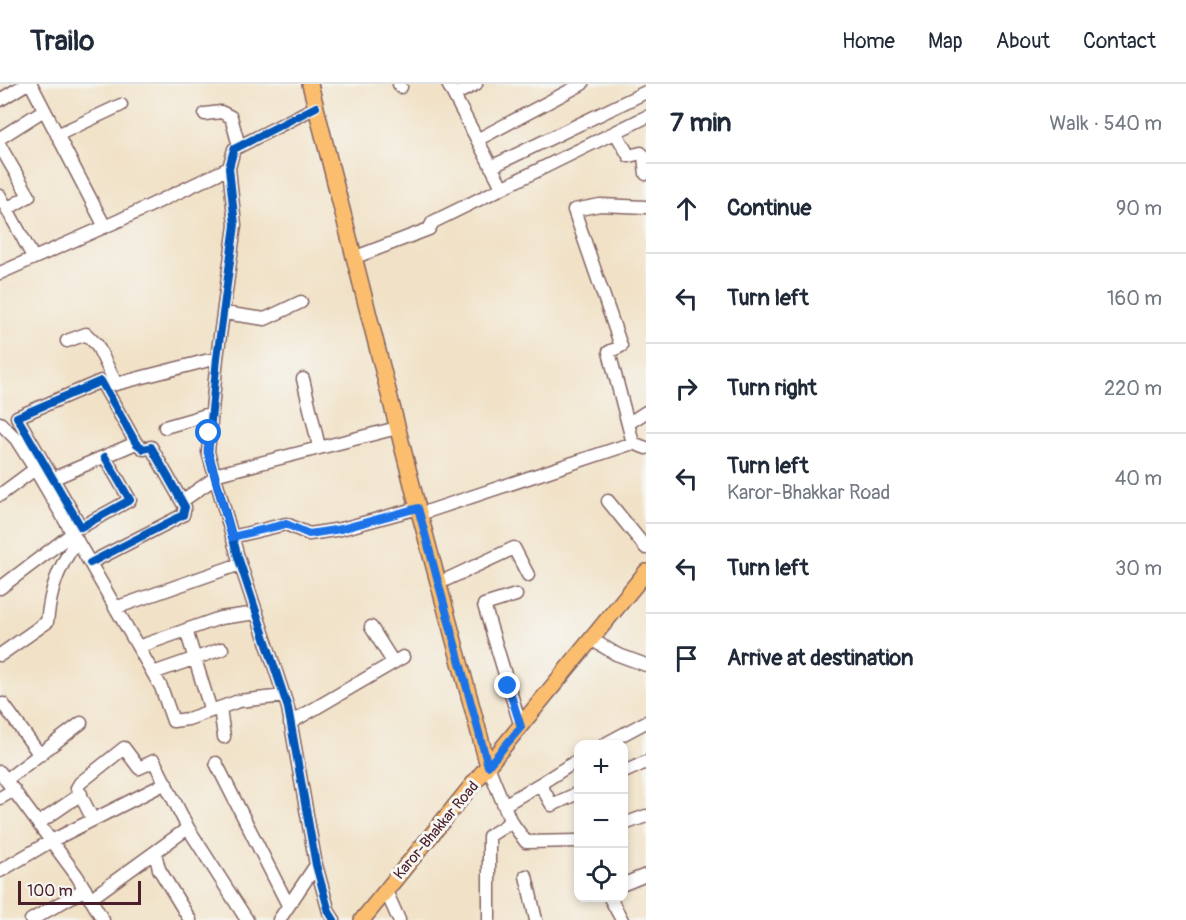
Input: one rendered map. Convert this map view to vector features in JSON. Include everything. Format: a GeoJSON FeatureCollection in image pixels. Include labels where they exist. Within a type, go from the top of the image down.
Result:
{"type":"FeatureCollection","features":[{"type":"Feature","properties":{"kind":"main road"},"geometry":{"type":"LineString","coordinates":[[310,84],[397,428],[488,766]]}},
{"type":"Feature","properties":{"kind":"main road","name":"Karor-Bhakkar Road"},"geometry":{"type":"LineString","coordinates":[[362,920],[646,572]]}},
{"type":"Feature","properties":{"kind":"street"},"geometry":{"type":"LineString","coordinates":[[0,100],[26,84]]}},
{"type":"Feature","properties":{"kind":"street"},"geometry":{"type":"LineString","coordinates":[[31,84],[105,227]]}},
{"type":"Feature","properties":{"kind":"street"},"geometry":{"type":"LineString","coordinates":[[476,84],[451,90],[502,187]]}},
{"type":"Feature","properties":{"kind":"street"},"geometry":{"type":"LineString","coordinates":[[477,140],[561,89],[582,84]]}},
{"type":"Feature","properties":{"kind":"street"},"geometry":{"type":"LineString","coordinates":[[491,167],[646,92]]}},
{"type":"Feature","properties":{"kind":"street"},"geometry":{"type":"LineString","coordinates":[[57,135],[121,105]]}},
{"type":"Feature","properties":{"kind":"street"},"geometry":{"type":"LineString","coordinates":[[316,107],[234,149],[229,168],[236,225],[210,414],[208,452],[240,564],[284,696],[316,865],[329,912],[334,920]]}},
{"type":"Feature","properties":{"kind":"street"},"geometry":{"type":"LineString","coordinates":[[0,138],[44,110]]}},
{"type":"Feature","properties":{"kind":"street"},"geometry":{"type":"LineString","coordinates":[[205,114],[221,112],[231,117],[238,146]]}},
{"type":"Feature","properties":{"kind":"street"},"geometry":{"type":"LineString","coordinates":[[353,258],[429,229],[432,222],[646,117]]}},
{"type":"Feature","properties":{"kind":"street"},"geometry":{"type":"LineString","coordinates":[[615,132],[629,156],[644,152],[646,174]]}},
{"type":"Feature","properties":{"kind":"street"},"geometry":{"type":"LineString","coordinates":[[0,146],[29,196],[7,208]]}},
{"type":"Feature","properties":{"kind":"street"},"geometry":{"type":"LineString","coordinates":[[1,270],[105,227],[229,168]]}},
{"type":"Feature","properties":{"kind":"street"},"geometry":{"type":"LineString","coordinates":[[0,196],[33,257]]}},
{"type":"Feature","properties":{"kind":"street"},"geometry":{"type":"LineString","coordinates":[[633,443],[609,352],[621,346],[574,210],[600,205],[646,207]]}},
{"type":"Feature","properties":{"kind":"street"},"geometry":{"type":"LineString","coordinates":[[224,313],[267,324],[302,302]]}},
{"type":"Feature","properties":{"kind":"street"},"geometry":{"type":"LineString","coordinates":[[67,341],[86,334],[97,345],[116,384],[217,358]]}},
{"type":"Feature","properties":{"kind":"street"},"geometry":{"type":"LineString","coordinates":[[303,379],[319,447]]}},
{"type":"Feature","properties":{"kind":"street"},"geometry":{"type":"LineString","coordinates":[[90,562],[183,515],[185,507],[182,501],[151,447],[144,449],[136,443],[101,381],[17,417],[81,526],[130,500],[105,457]]}},
{"type":"Feature","properties":{"kind":"street"},"geometry":{"type":"LineString","coordinates":[[629,423],[646,412]]}},
{"type":"Feature","properties":{"kind":"street"},"geometry":{"type":"LineString","coordinates":[[165,427],[210,414]]}},
{"type":"Feature","properties":{"kind":"street"},"geometry":{"type":"LineString","coordinates":[[0,423],[16,439],[90,562],[153,673],[173,721],[239,701],[284,696]]}},
{"type":"Feature","properties":{"kind":"street"},"geometry":{"type":"LineString","coordinates":[[182,501],[215,477],[319,447],[397,428]]}},
{"type":"Feature","properties":{"kind":"street"},"geometry":{"type":"LineString","coordinates":[[52,479],[136,443]]}},
{"type":"Feature","properties":{"kind":"street"},"geometry":{"type":"LineString","coordinates":[[232,537],[286,524],[309,534],[341,529],[419,511],[633,443],[646,448]]}},
{"type":"Feature","properties":{"kind":"street"},"geometry":{"type":"LineString","coordinates":[[0,495],[35,469]]}},
{"type":"Feature","properties":{"kind":"street"},"geometry":{"type":"LineString","coordinates":[[609,501],[646,548]]}},
{"type":"Feature","properties":{"kind":"street"},"geometry":{"type":"LineString","coordinates":[[0,588],[75,537]]}},
{"type":"Feature","properties":{"kind":"street"},"geometry":{"type":"LineString","coordinates":[[0,655],[47,622],[48,600],[59,567],[75,537]]}},
{"type":"Feature","properties":{"kind":"street"},"geometry":{"type":"LineString","coordinates":[[439,583],[514,548],[528,575]]}},
{"type":"Feature","properties":{"kind":"street"},"geometry":{"type":"LineString","coordinates":[[115,608],[240,564]]}},
{"type":"Feature","properties":{"kind":"street"},"geometry":{"type":"LineString","coordinates":[[516,595],[484,605],[521,727]]}},
{"type":"Feature","properties":{"kind":"street"},"geometry":{"type":"LineString","coordinates":[[138,647],[220,618],[257,613]]}},
{"type":"Feature","properties":{"kind":"street"},"geometry":{"type":"LineString","coordinates":[[290,723],[398,659],[371,627]]}},
{"type":"Feature","properties":{"kind":"street"},"geometry":{"type":"LineString","coordinates":[[186,630],[224,737]]}},
{"type":"Feature","properties":{"kind":"street"},"geometry":{"type":"LineString","coordinates":[[591,639],[616,654],[646,665]]}},
{"type":"Feature","properties":{"kind":"street"},"geometry":{"type":"LineString","coordinates":[[153,673],[222,649]]}},
{"type":"Feature","properties":{"kind":"street"},"geometry":{"type":"LineString","coordinates":[[3,704],[40,755]]}},
{"type":"Feature","properties":{"kind":"street"},"geometry":{"type":"LineString","coordinates":[[613,740],[646,722]]}},
{"type":"Feature","properties":{"kind":"street"},"geometry":{"type":"LineString","coordinates":[[0,798],[7,781],[81,723]]}},
{"type":"Feature","properties":{"kind":"street"},"geometry":{"type":"LineString","coordinates":[[93,820],[77,788],[80,783],[124,748],[139,768],[153,761],[188,828],[247,920]]}},
{"type":"Feature","properties":{"kind":"street"},"geometry":{"type":"LineString","coordinates":[[628,770],[646,762]]}},
{"type":"Feature","properties":{"kind":"street"},"geometry":{"type":"LineString","coordinates":[[216,763],[288,905]]}},
{"type":"Feature","properties":{"kind":"street"},"geometry":{"type":"LineString","coordinates":[[504,805],[574,763]]}},
{"type":"Feature","properties":{"kind":"street"},"geometry":{"type":"LineString","coordinates":[[488,766],[510,820],[526,842],[574,841]]}},
{"type":"Feature","properties":{"kind":"street"},"geometry":{"type":"LineString","coordinates":[[7,781],[39,823],[103,920]]}},
{"type":"Feature","properties":{"kind":"street"},"geometry":{"type":"LineString","coordinates":[[0,871],[51,841],[166,783]]}},
{"type":"Feature","properties":{"kind":"street"},"geometry":{"type":"LineString","coordinates":[[540,784],[552,805],[577,794]]}},
{"type":"Feature","properties":{"kind":"street"},"geometry":{"type":"LineString","coordinates":[[39,823],[81,794]]}},
{"type":"Feature","properties":{"kind":"street"},"geometry":{"type":"LineString","coordinates":[[628,823],[646,816]]}},
{"type":"Feature","properties":{"kind":"street"},"geometry":{"type":"LineString","coordinates":[[489,920],[489,836],[510,820]]}},
{"type":"Feature","properties":{"kind":"street"},"geometry":{"type":"LineString","coordinates":[[31,920],[88,894],[155,853],[188,828]]}},
{"type":"Feature","properties":{"kind":"street"},"geometry":{"type":"LineString","coordinates":[[155,853],[159,869],[190,920]]}},
{"type":"Feature","properties":{"kind":"street"},"geometry":{"type":"LineString","coordinates":[[279,920],[316,865]]}},
{"type":"Feature","properties":{"kind":"street"},"geometry":{"type":"LineString","coordinates":[[628,882],[646,875]]}},
{"type":"Feature","properties":{"kind":"street"},"geometry":{"type":"LineString","coordinates":[[526,876],[536,920]]}},
{"type":"Feature","properties":{"kind":"street"},"geometry":{"type":"LineString","coordinates":[[386,891],[399,920]]}},
{"type":"Feature","properties":{"kind":"street"},"geometry":{"type":"LineString","coordinates":[[612,902],[622,920]]}},
{"type":"Feature","properties":{"kind":"cycle path"},"geometry":{"type":"LineString","coordinates":[[316,107],[234,149],[229,168],[235,225],[217,358],[208,452],[238,557],[288,708],[316,865],[329,912],[334,920]]}},
{"type":"Feature","properties":{"kind":"cycle path"},"geometry":{"type":"LineString","coordinates":[[90,563],[183,515],[185,507],[151,447],[144,449],[136,443],[101,381],[17,417],[81,527],[130,500],[105,457]]}},
{"type":"Feature","properties":{"kind":"route"},"geometry":{"type":"LineString","coordinates":[[209,433],[208,452],[232,537],[286,524],[309,534],[341,529],[418,508],[488,766],[521,727],[508,686]]}}]}
